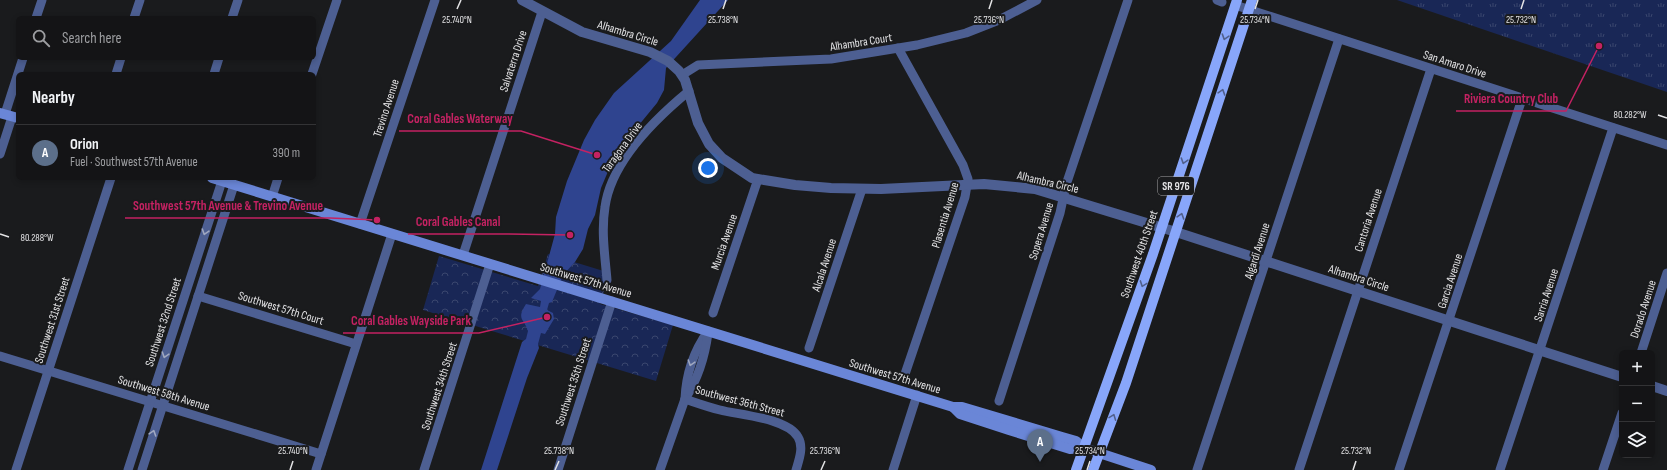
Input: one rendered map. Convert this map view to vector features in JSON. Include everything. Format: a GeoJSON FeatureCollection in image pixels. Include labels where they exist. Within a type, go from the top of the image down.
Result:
{"type":"FeatureCollection","features":[{"type":"Feature","properties":{"kind":"main road","name":"Southwest 40th Street"},"geometry":{"type":"LineString","coordinates":[[1076,470],[1162,228],[1236,3]]}},
{"type":"Feature","properties":{"kind":"main road","name":"SR 976"},"geometry":{"type":"LineString","coordinates":[[1093,470],[1126,383],[1251,5]]}},
{"type":"Feature","properties":{"kind":"main road","name":"Southwest 57th Avenue"},"geometry":{"type":"LineString","coordinates":[[219,180],[916,395],[952,407],[960,414],[1076,441],[1084,448],[1151,470]]}},
{"type":"Feature","properties":{"kind":"street"},"geometry":{"type":"LineString","coordinates":[[37,16],[42,0]]}},
{"type":"Feature","properties":{"kind":"street"},"geometry":{"type":"LineString","coordinates":[[135,16],[140,0]]}},
{"type":"Feature","properties":{"kind":"street"},"geometry":{"type":"LineString","coordinates":[[233,16],[238,0]]}},
{"type":"Feature","properties":{"kind":"street"},"geometry":{"type":"LineString","coordinates":[[313,72],[337,0]]}},
{"type":"Feature","properties":{"kind":"street","name":"Trevino Avenue"},"geometry":{"type":"LineString","coordinates":[[360,224],[435,0]]}},
{"type":"Feature","properties":{"kind":"street","name":"Alhambra Circle"},"geometry":{"type":"LineString","coordinates":[[522,0],[542,12],[591,36],[655,54],[673,64],[682,75],[689,92],[698,123],[709,144],[726,162],[746,174],[758,179],[813,187],[862,189],[968,185],[1001,185],[1029,188],[1176,232],[1619,376]]}},
{"type":"Feature","properties":{"kind":"street","name":"Alhambra Court"},"geometry":{"type":"LineString","coordinates":[[682,75],[698,65],[831,59],[898,48],[966,33],[999,20],[1037,0]]}},
{"type":"Feature","properties":{"kind":"street","name":"Sopera Avenue"},"geometry":{"type":"LineString","coordinates":[[999,401],[1128,0]]}},
{"type":"Feature","properties":{"kind":"street","name":"San Amaro Drive"},"geometry":{"type":"LineString","coordinates":[[1236,3],[1251,5],[1339,39],[1667,145]]}},
{"type":"Feature","properties":{"kind":"street","name":"Salvaterra Drive"},"geometry":{"type":"LineString","coordinates":[[463,255],[542,12]]}},
{"type":"Feature","properties":{"kind":"street","name":"Algardi Avenue"},"geometry":{"type":"LineString","coordinates":[[1197,470],[1339,39]]}},
{"type":"Feature","properties":{"kind":"street","name":"Plasentia Avenue"},"geometry":{"type":"LineString","coordinates":[[898,48],[968,175],[968,185],[965,197],[904,377]]}},
{"type":"Feature","properties":{"kind":"street"},"geometry":{"type":"LineString","coordinates":[[20,72],[23,60]]}},
{"type":"Feature","properties":{"kind":"street"},"geometry":{"type":"LineString","coordinates":[[117,72],[120,60]]}},
{"type":"Feature","properties":{"kind":"street"},"geometry":{"type":"LineString","coordinates":[[215,72],[218,60]]}},
{"type":"Feature","properties":{"kind":"street","name":"Cantoria Avenue"},"geometry":{"type":"LineString","coordinates":[[1299,470],[1431,69]]}},
{"type":"Feature","properties":{"kind":"street"},"geometry":{"type":"LineString","coordinates":[[0,154],[16,87]]}},
{"type":"Feature","properties":{"kind":"street","name":"Taragona Drive"},"geometry":{"type":"LineString","coordinates":[[608,280],[603,222],[606,200],[612,179],[649,128],[689,92]]}},
{"type":"Feature","properties":{"kind":"street","name":"Garcia Avenue"},"geometry":{"type":"LineString","coordinates":[[1399,470],[1522,99]]}},
{"type":"Feature","properties":{"kind":"street","name":"Sarria Avenue"},"geometry":{"type":"LineString","coordinates":[[1500,470],[1613,128]]}},
{"type":"Feature","properties":{"kind":"street","name":"Murcia Avenue"},"geometry":{"type":"LineString","coordinates":[[713,313],[758,179]]}},
{"type":"Feature","properties":{"kind":"street","name":"Southwest 31st Street"},"geometry":{"type":"LineString","coordinates":[[16,470],[110,180]]}},
{"type":"Feature","properties":{"kind":"street"},"geometry":{"type":"LineString","coordinates":[[272,196],[277,180]]}},
{"type":"Feature","properties":{"kind":"street","name":"Southwest 32nd Street"},"geometry":{"type":"LineString","coordinates":[[128,470],[222,181]]}},
{"type":"Feature","properties":{"kind":"street"},"geometry":{"type":"LineString","coordinates":[[142,470],[234,185]]}},
{"type":"Feature","properties":{"kind":"street","name":"Alcala Avenue"},"geometry":{"type":"LineString","coordinates":[[809,348],[862,189]]}},
{"type":"Feature","properties":{"kind":"street"},"geometry":{"type":"LineString","coordinates":[[316,470],[392,234]]}},
{"type":"Feature","properties":{"kind":"street","name":"Southwest 34th Street"},"geometry":{"type":"LineString","coordinates":[[424,470],[490,264]]}},
{"type":"Feature","properties":{"kind":"street","name":"Dorado Avenue"},"geometry":{"type":"LineString","coordinates":[[1642,350],[1667,273]]}},
{"type":"Feature","properties":{"kind":"street","name":"Southwest 57th Court"},"geometry":{"type":"LineString","coordinates":[[198,296],[356,344]]}},
{"type":"Feature","properties":{"kind":"street","name":"Southwest 35th Street"},"geometry":{"type":"LineString","coordinates":[[558,470],[612,301]]}},
{"type":"Feature","properties":{"kind":"street","name":"Southwest 36th Street"},"geometry":{"type":"LineString","coordinates":[[660,470],[685,399],[685,381],[696,348],[708,331]]}},
{"type":"Feature","properties":{"kind":"street","name":"Southwest 58th Avenue"},"geometry":{"type":"LineString","coordinates":[[0,356],[321,454]]}},
{"type":"Feature","properties":{"kind":"street"},"geometry":{"type":"LineString","coordinates":[[1655,387],[1667,391]]}},
{"type":"Feature","properties":{"kind":"street"},"geometry":{"type":"LineString","coordinates":[[893,470],[916,395]]}},
{"type":"Feature","properties":{"kind":"street","name":"Southwest 36th Street"},"geometry":{"type":"LineString","coordinates":[[685,399],[722,410],[766,420],[791,429],[799,438],[801,444],[796,470]]}},
{"type":"Feature","properties":{"kind":"street"},"geometry":{"type":"LineString","coordinates":[[1603,470],[1619,422]]}},
{"type":"Feature","properties":{"kind":"green space"},"geometry":{"type":"Polygon","coordinates":[[[1397,0],[1667,0],[1667,92],[1397,0]]]}},
{"type":"Feature","properties":{"kind":"green space"},"geometry":{"type":"Polygon","coordinates":[[[548,254],[610,273],[600,304],[673,325],[656,381],[423,310],[439,256],[538,286],[548,254]]]}},
{"type":"Feature","properties":{"kind":"shaded area"},"geometry":{"type":"Polygon","coordinates":[[[700,0],[728,0],[666,68],[664,90],[657,103],[634,131],[612,162],[601,188],[595,215],[588,229],[583,249],[575,262],[563,275],[552,302],[549,303],[547,310],[553,313],[554,319],[545,334],[541,333],[538,344],[539,348],[527,378],[497,470],[481,470],[522,342],[526,339],[528,331],[521,316],[523,309],[526,304],[540,307],[541,301],[531,298],[540,289],[555,234],[556,217],[567,181],[584,140],[595,120],[614,93],[671,41],[700,0]]]}},
{"type":"Feature","properties":{"kind":"place","name":"Riviera Country Club"},"geometry":{"type":"Point","coordinates":[1599,46]}},
{"type":"Feature","properties":{"kind":"place","name":"Coral Gables Waterway"},"geometry":{"type":"Point","coordinates":[597,155]}},
{"type":"Feature","properties":{"kind":"place","name":"Southwest 57th Avenue & Trevino Avenue"},"geometry":{"type":"Point","coordinates":[377,220]}},
{"type":"Feature","properties":{"kind":"place","name":"Coral Gables Canal"},"geometry":{"type":"Point","coordinates":[570,235]}},
{"type":"Feature","properties":{"kind":"place","name":"Coral Gables Wayside Park"},"geometry":{"type":"Point","coordinates":[547,317]}},
{"type":"Feature","properties":{"kind":"place","name":"Orion"},"geometry":{"type":"Point","coordinates":[1040,462]}}]}
